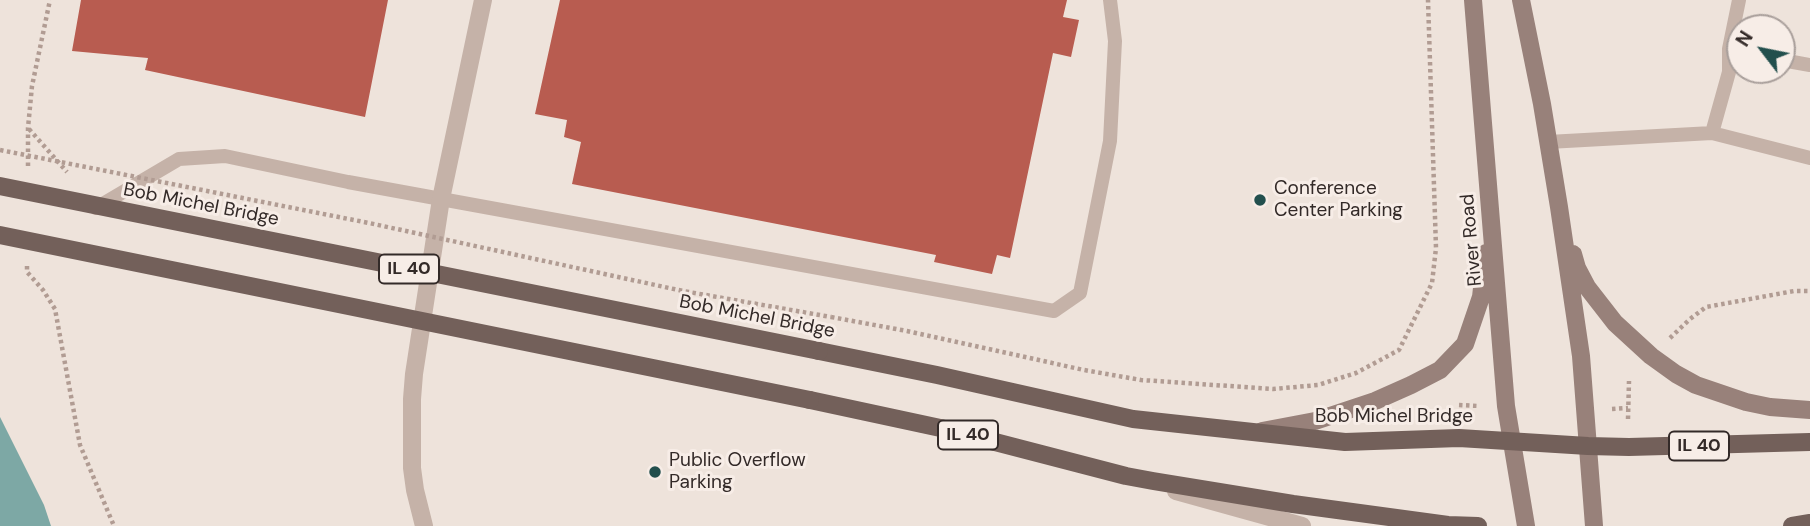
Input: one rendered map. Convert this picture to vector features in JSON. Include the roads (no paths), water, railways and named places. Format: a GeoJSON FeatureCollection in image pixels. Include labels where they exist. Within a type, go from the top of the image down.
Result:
{"type":"FeatureCollection","features":[{"type":"Feature","properties":{"kind":"main road","name":"River Road"},"geometry":{"type":"LineString","coordinates":[[1473,0],[1506,406],[1526,526]]}},
{"type":"Feature","properties":{"kind":"main road"},"geometry":{"type":"LineString","coordinates":[[1521,0],[1559,207],[1581,356],[1594,526]]}},
{"type":"Feature","properties":{"kind":"main road"},"geometry":{"type":"LineString","coordinates":[[1252,433],[1314,421],[1375,401],[1440,370],[1465,344],[1481,297],[1489,222],[1488,180]]}},
{"type":"Feature","properties":{"kind":"main road","name":"Bob Michel Bridge"},"geometry":{"type":"LineString","coordinates":[[0,186],[937,375],[1133,419],[1345,442],[1459,438],[1511,441]]}},
{"type":"Feature","properties":{"kind":"main road"},"geometry":{"type":"LineString","coordinates":[[1559,207],[1577,268],[1587,287],[1615,323],[1651,356],[1696,385],[1746,402],[1810,410]]}},
{"type":"Feature","properties":{"kind":"main road","name":"IL 40"},"geometry":{"type":"LineString","coordinates":[[0,235],[810,400],[945,429],[1126,475],[1293,504],[1478,526]]}},
{"type":"Feature","properties":{"kind":"main road","name":"IL 40"},"geometry":{"type":"LineString","coordinates":[[1511,441],[1588,446],[1810,442]]}},
{"type":"Feature","properties":{"kind":"main road"},"geometry":{"type":"LineString","coordinates":[[1791,526],[1810,523]]}},
{"type":"Feature","properties":{"kind":"street"},"geometry":{"type":"LineString","coordinates":[[424,526],[412,468],[414,374],[440,199],[483,0]]}},
{"type":"Feature","properties":{"kind":"street"},"geometry":{"type":"LineString","coordinates":[[1126,475],[1302,526]]}},
{"type":"Feature","properties":{"kind":"lane"},"geometry":{"type":"LineString","coordinates":[[96,208],[179,159],[225,156],[348,183],[1054,311],[1080,293],[1110,141],[1115,41],[1110,0]]}},
{"type":"Feature","properties":{"kind":"lane"},"geometry":{"type":"LineString","coordinates":[[1713,133],[1726,83]]}},
{"type":"Feature","properties":{"kind":"lane"},"geometry":{"type":"LineString","coordinates":[[1548,142],[1713,133],[1810,158]]}},
{"type":"Feature","properties":{"kind":"water"},"geometry":{"type":"Polygon","coordinates":[[[0,417],[44,505],[51,526],[0,526],[0,417]]]}},
{"type":"Feature","properties":{"kind":"place","name":"Conference Center Parking"},"geometry":{"type":"Point","coordinates":[1260,200]}},
{"type":"Feature","properties":{"kind":"place","name":"Public Overflow Parking"},"geometry":{"type":"Point","coordinates":[655,472]}}]}
